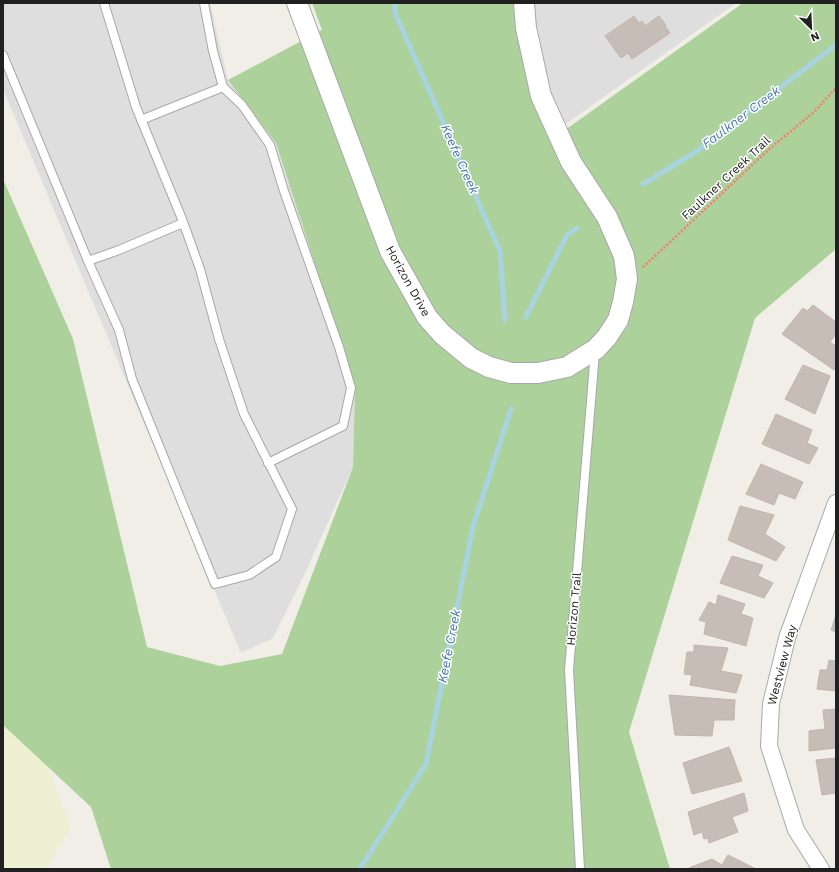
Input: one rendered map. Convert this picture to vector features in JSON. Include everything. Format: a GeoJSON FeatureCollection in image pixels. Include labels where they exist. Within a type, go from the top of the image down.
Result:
{"type":"FeatureCollection","features":[{"type":"Feature","properties":{"kind":"street","name":"Horizon Drive"},"geometry":{"type":"LineString","coordinates":[[297,3],[390,251],[427,317],[442,334],[471,358],[489,367],[511,373],[538,373],[567,367],[596,349],[607,337],[618,320],[624,302],[627,279],[624,256],[607,217],[571,162],[541,96],[526,28],[524,3]]}},
{"type":"Feature","properties":{"kind":"street","name":"Westview Way"},"geometry":{"type":"LineString","coordinates":[[821,869],[796,830],[769,746],[771,704],[787,638],[836,502]]}},
{"type":"Feature","properties":{"kind":"lane"},"geometry":{"type":"LineString","coordinates":[[3,55],[88,261],[119,330],[132,379],[215,584],[249,575],[276,557],[292,509],[244,414],[219,339],[200,268],[141,120],[104,3]]}},
{"type":"Feature","properties":{"kind":"lane"},"geometry":{"type":"LineString","coordinates":[[204,3],[213,51],[223,87],[242,105],[270,145],[284,191],[339,347],[351,388],[343,426],[268,463]]}},
{"type":"Feature","properties":{"kind":"lane"},"geometry":{"type":"LineString","coordinates":[[141,120],[223,87]]}},
{"type":"Feature","properties":{"kind":"lane"},"geometry":{"type":"LineString","coordinates":[[88,261],[119,250],[183,223]]}},
{"type":"Feature","properties":{"kind":"lane","name":"Horizon Trail"},"geometry":{"type":"LineString","coordinates":[[580,869],[569,670],[596,349]]}},
{"type":"Feature","properties":{"kind":"path","name":"Faulkner Creek Trail"},"geometry":{"type":"LineString","coordinates":[[627,279],[653,258],[767,151],[814,112],[836,88]]}},
{"type":"Feature","properties":{"kind":"shaded area"},"geometry":{"type":"Polygon","coordinates":[[[3,3],[210,3],[228,80],[276,143],[355,388],[353,467],[306,571],[273,638],[241,653],[3,89],[3,3]]]}},
{"type":"Feature","properties":{"kind":"shaded area"},"geometry":{"type":"Polygon","coordinates":[[[530,3],[736,3],[560,128],[529,16],[530,3]]]}},
{"type":"Feature","properties":{"kind":"green space"},"geometry":{"type":"Polygon","coordinates":[[[312,3],[526,3],[558,135],[743,3],[836,3],[836,249],[755,318],[629,732],[670,869],[111,869],[91,807],[3,725],[3,179],[73,339],[147,647],[220,666],[282,654],[353,467],[355,388],[276,143],[228,80],[322,30],[312,3]]]}},
{"type":"Feature","properties":{"kind":"green space"},"geometry":{"type":"Polygon","coordinates":[[[3,675],[16,683],[71,827],[46,869],[3,869],[3,675]]]}},
{"type":"Feature","properties":{"kind":"building"},"geometry":{"type":"Polygon","coordinates":[[[634,16],[639,23],[642,21],[645,26],[659,16],[670,33],[632,59],[628,53],[621,58],[605,36],[634,16]]]}},
{"type":"Feature","properties":{"kind":"building"},"geometry":{"type":"Polygon","coordinates":[[[813,305],[836,322],[836,334],[830,342],[836,346],[836,367],[834,370],[782,334],[803,308],[807,311],[813,305]]]}},
{"type":"Feature","properties":{"kind":"building"},"geometry":{"type":"Polygon","coordinates":[[[803,365],[830,376],[815,414],[785,399],[803,365]]]}},
{"type":"Feature","properties":{"kind":"building"},"geometry":{"type":"Polygon","coordinates":[[[776,414],[812,430],[807,443],[818,448],[809,464],[762,444],[776,414]]]}},
{"type":"Feature","properties":{"kind":"building"},"geometry":{"type":"Polygon","coordinates":[[[761,464],[803,482],[795,499],[779,493],[774,505],[746,494],[761,464]]]}},
{"type":"Feature","properties":{"kind":"building"},"geometry":{"type":"Polygon","coordinates":[[[740,506],[774,515],[765,534],[785,547],[776,561],[728,540],[740,506]]]}},
{"type":"Feature","properties":{"kind":"building"},"geometry":{"type":"Polygon","coordinates":[[[732,556],[763,565],[758,576],[773,583],[764,598],[720,583],[732,556]]]}},
{"type":"Feature","properties":{"kind":"building"},"geometry":{"type":"Polygon","coordinates":[[[718,595],[745,604],[741,614],[753,618],[746,646],[704,634],[706,622],[699,620],[709,602],[716,605],[718,595]]]}},
{"type":"Feature","properties":{"kind":"building"},"geometry":{"type":"Polygon","coordinates":[[[836,615],[836,632],[831,630],[836,615]]]}},
{"type":"Feature","properties":{"kind":"building"},"geometry":{"type":"Polygon","coordinates":[[[694,645],[728,648],[721,671],[742,675],[736,693],[690,685],[692,675],[684,674],[687,652],[694,652],[694,645]]]}},
{"type":"Feature","properties":{"kind":"building"},"geometry":{"type":"Polygon","coordinates":[[[829,660],[836,661],[836,691],[817,689],[820,670],[827,670],[829,660]]]}},
{"type":"Feature","properties":{"kind":"building"},"geometry":{"type":"Polygon","coordinates":[[[669,695],[735,700],[734,720],[714,720],[712,736],[675,735],[669,695]]]}},
{"type":"Feature","properties":{"kind":"building"},"geometry":{"type":"Polygon","coordinates":[[[836,709],[836,748],[809,751],[809,731],[825,729],[823,710],[836,709]]]}},
{"type":"Feature","properties":{"kind":"building"},"geometry":{"type":"Polygon","coordinates":[[[729,747],[742,781],[692,794],[683,763],[729,747]]]}},
{"type":"Feature","properties":{"kind":"building"},"geometry":{"type":"Polygon","coordinates":[[[836,758],[836,793],[822,795],[816,760],[836,758]]]}},
{"type":"Feature","properties":{"kind":"building"},"geometry":{"type":"Polygon","coordinates":[[[744,793],[748,811],[732,817],[738,832],[709,843],[708,838],[704,839],[702,832],[694,835],[688,812],[744,793]]]}},
{"type":"Feature","properties":{"kind":"building"},"geometry":{"type":"Polygon","coordinates":[[[728,855],[754,868],[689,868],[712,859],[722,865],[728,855]]]}},
{"type":"Feature","properties":{"kind":"waterway","name":"Keefe Creek"},"geometry":{"type":"LineString","coordinates":[[395,3],[395,13],[500,251],[505,320]]}},
{"type":"Feature","properties":{"kind":"waterway","name":"Faulkner Creek"},"geometry":{"type":"LineString","coordinates":[[643,184],[694,153],[836,45]]}},
{"type":"Feature","properties":{"kind":"waterway","name":"Faulkner Creek"},"geometry":{"type":"LineString","coordinates":[[526,317],[567,235],[577,228]]}},
{"type":"Feature","properties":{"kind":"waterway","name":"Keefe Creek"},"geometry":{"type":"LineString","coordinates":[[359,869],[426,764],[473,527],[511,409]]}}]}
